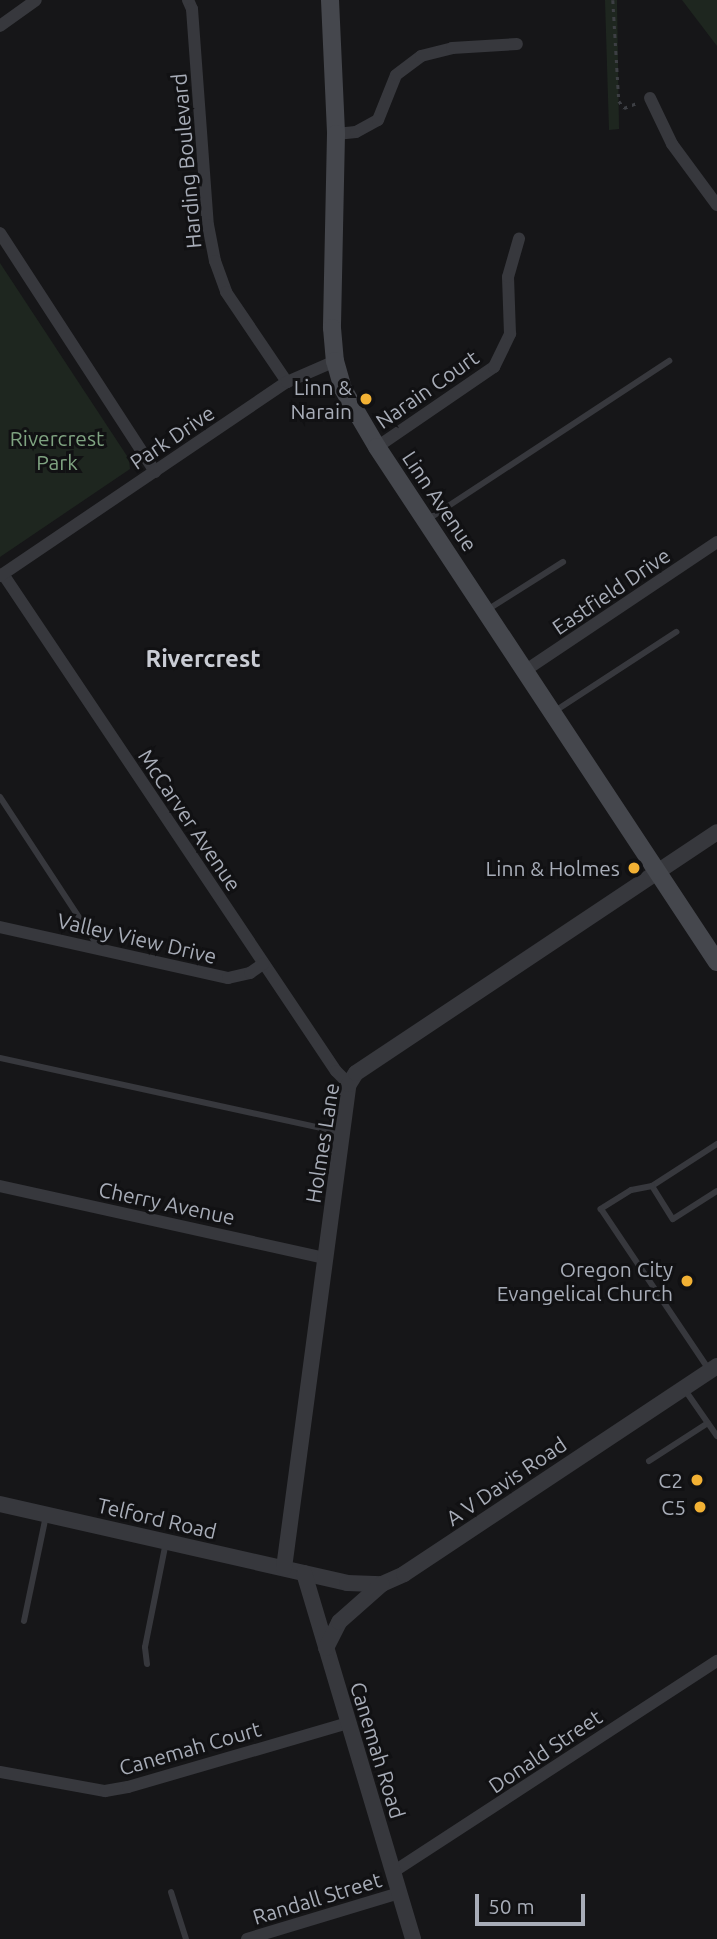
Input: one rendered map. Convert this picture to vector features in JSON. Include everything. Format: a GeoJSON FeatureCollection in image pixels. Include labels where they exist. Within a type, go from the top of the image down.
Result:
{"type":"FeatureCollection","features":[{"type":"Feature","properties":{"kind":"main road","name":"Linn Avenue"},"geometry":{"type":"LineString","coordinates":[[330,0],[336,134],[332,319],[335,361],[348,400],[717,962]]}},
{"type":"Feature","properties":{"kind":"street"},"geometry":{"type":"LineString","coordinates":[[0,26],[36,0]]}},
{"type":"Feature","properties":{"kind":"street","name":"Harding Boulevard"},"geometry":{"type":"LineString","coordinates":[[188,0],[191,9],[208,225],[215,261],[226,292],[287,382]]}},
{"type":"Feature","properties":{"kind":"street"},"geometry":{"type":"LineString","coordinates":[[336,134],[356,132],[378,120],[396,75],[421,56],[452,48],[517,44]]}},
{"type":"Feature","properties":{"kind":"street"},"geometry":{"type":"LineString","coordinates":[[650,98],[672,144],[717,205]]}},
{"type":"Feature","properties":{"kind":"street"},"geometry":{"type":"LineString","coordinates":[[0,233],[155,471]]}},
{"type":"Feature","properties":{"kind":"street","name":"Narain Court"},"geometry":{"type":"LineString","coordinates":[[377,447],[494,367],[510,334],[508,277],[519,239]]}},
{"type":"Feature","properties":{"kind":"street","name":"Park Drive"},"geometry":{"type":"LineString","coordinates":[[2,575],[287,382],[335,361]]}},
{"type":"Feature","properties":{"kind":"street","name":"Eastfield Drive"},"geometry":{"type":"LineString","coordinates":[[526,670],[717,542]]}},
{"type":"Feature","properties":{"kind":"street","name":"McCarver Avenue"},"geometry":{"type":"LineString","coordinates":[[2,575],[336,1072],[349,1084]]}},
{"type":"Feature","properties":{"kind":"street","name":"Holmes Lane"},"geometry":{"type":"LineString","coordinates":[[284,1568],[349,1084],[356,1073],[717,832]]}},
{"type":"Feature","properties":{"kind":"street","name":"Valley View Drive"},"geometry":{"type":"LineString","coordinates":[[0,927],[228,978],[250,973],[263,964]]}},
{"type":"Feature","properties":{"kind":"street","name":"Cherry Avenue"},"geometry":{"type":"LineString","coordinates":[[0,1186],[325,1258]]}},
{"type":"Feature","properties":{"kind":"street","name":"A V Davis Road"},"geometry":{"type":"LineString","coordinates":[[326,1648],[333,1630],[345,1615],[382,1584],[404,1574],[713,1369]]}},
{"type":"Feature","properties":{"kind":"street","name":"Telford Road"},"geometry":{"type":"LineString","coordinates":[[0,1504],[304,1573]]}},
{"type":"Feature","properties":{"kind":"street"},"geometry":{"type":"LineString","coordinates":[[304,1573],[358,1584],[382,1584]]}},
{"type":"Feature","properties":{"kind":"street","name":"Canemah Road"},"geometry":{"type":"LineString","coordinates":[[304,1573],[413,1939]]}},
{"type":"Feature","properties":{"kind":"street","name":"Donald Street"},"geometry":{"type":"LineString","coordinates":[[393,1872],[717,1661]]}},
{"type":"Feature","properties":{"kind":"street","name":"Canemah Court"},"geometry":{"type":"LineString","coordinates":[[0,1772],[105,1791],[128,1787],[348,1723]]}},
{"type":"Feature","properties":{"kind":"street","name":"Randall Street"},"geometry":{"type":"LineString","coordinates":[[247,1939],[399,1893]]}},
{"type":"Feature","properties":{"kind":"lane"},"geometry":{"type":"LineString","coordinates":[[426,521],[669,361]]}},
{"type":"Feature","properties":{"kind":"lane"},"geometry":{"type":"LineString","coordinates":[[486,611],[563,562]]}},
{"type":"Feature","properties":{"kind":"lane"},"geometry":{"type":"LineString","coordinates":[[553,712],[676,632]]}},
{"type":"Feature","properties":{"kind":"lane"},"geometry":{"type":"LineString","coordinates":[[0,797],[99,949]]}},
{"type":"Feature","properties":{"kind":"lane"},"geometry":{"type":"LineString","coordinates":[[0,1058],[342,1132]]}},
{"type":"Feature","properties":{"kind":"lane"},"geometry":{"type":"LineString","coordinates":[[713,1369],[601,1209],[631,1190],[652,1186],[717,1144]]}},
{"type":"Feature","properties":{"kind":"lane"},"geometry":{"type":"LineString","coordinates":[[652,1186],[673,1219],[717,1191]]}},
{"type":"Feature","properties":{"kind":"lane"},"geometry":{"type":"LineString","coordinates":[[684,1388],[717,1436]]}},
{"type":"Feature","properties":{"kind":"lane"},"geometry":{"type":"LineString","coordinates":[[649,1461],[708,1423]]}},
{"type":"Feature","properties":{"kind":"lane"},"geometry":{"type":"LineString","coordinates":[[24,1621],[46,1514]]}},
{"type":"Feature","properties":{"kind":"lane"},"geometry":{"type":"LineString","coordinates":[[147,1664],[145,1647],[166,1541]]}},
{"type":"Feature","properties":{"kind":"lane"},"geometry":{"type":"LineString","coordinates":[[171,1892],[186,1939]]}},
{"type":"Feature","properties":{"kind":"path"},"geometry":{"type":"LineString","coordinates":[[613,0],[619,101],[624,108],[650,98]]}},
{"type":"Feature","properties":{"kind":"green space"},"geometry":{"type":"Polygon","coordinates":[[[605,0],[617,0],[619,129],[609,130],[605,0]]]}},
{"type":"Feature","properties":{"kind":"green space"},"geometry":{"type":"Polygon","coordinates":[[[682,0],[717,0],[717,46],[682,0]]]}},
{"type":"Feature","properties":{"kind":"green space","name":"Rivercrest Park"},"geometry":{"type":"Polygon","coordinates":[[[0,263],[129,459],[130,469],[0,557],[0,263]]]}},
{"type":"Feature","properties":{"kind":"place","name":"Linn & Narain"},"geometry":{"type":"Point","coordinates":[366,399]}},
{"type":"Feature","properties":{"kind":"place","name":"Linn & Holmes"},"geometry":{"type":"Point","coordinates":[634,868]}},
{"type":"Feature","properties":{"kind":"place","name":"Oregon City Evangelical Church"},"geometry":{"type":"Point","coordinates":[687,1281]}},
{"type":"Feature","properties":{"kind":"place","name":"C2"},"geometry":{"type":"Point","coordinates":[697,1480]}},
{"type":"Feature","properties":{"kind":"place","name":"C5"},"geometry":{"type":"Point","coordinates":[700,1507]}},
{"type":"Feature","properties":{"kind":"district","name":"Rivercrest"},"geometry":{"type":"Point","coordinates":[203,659]}}]}
